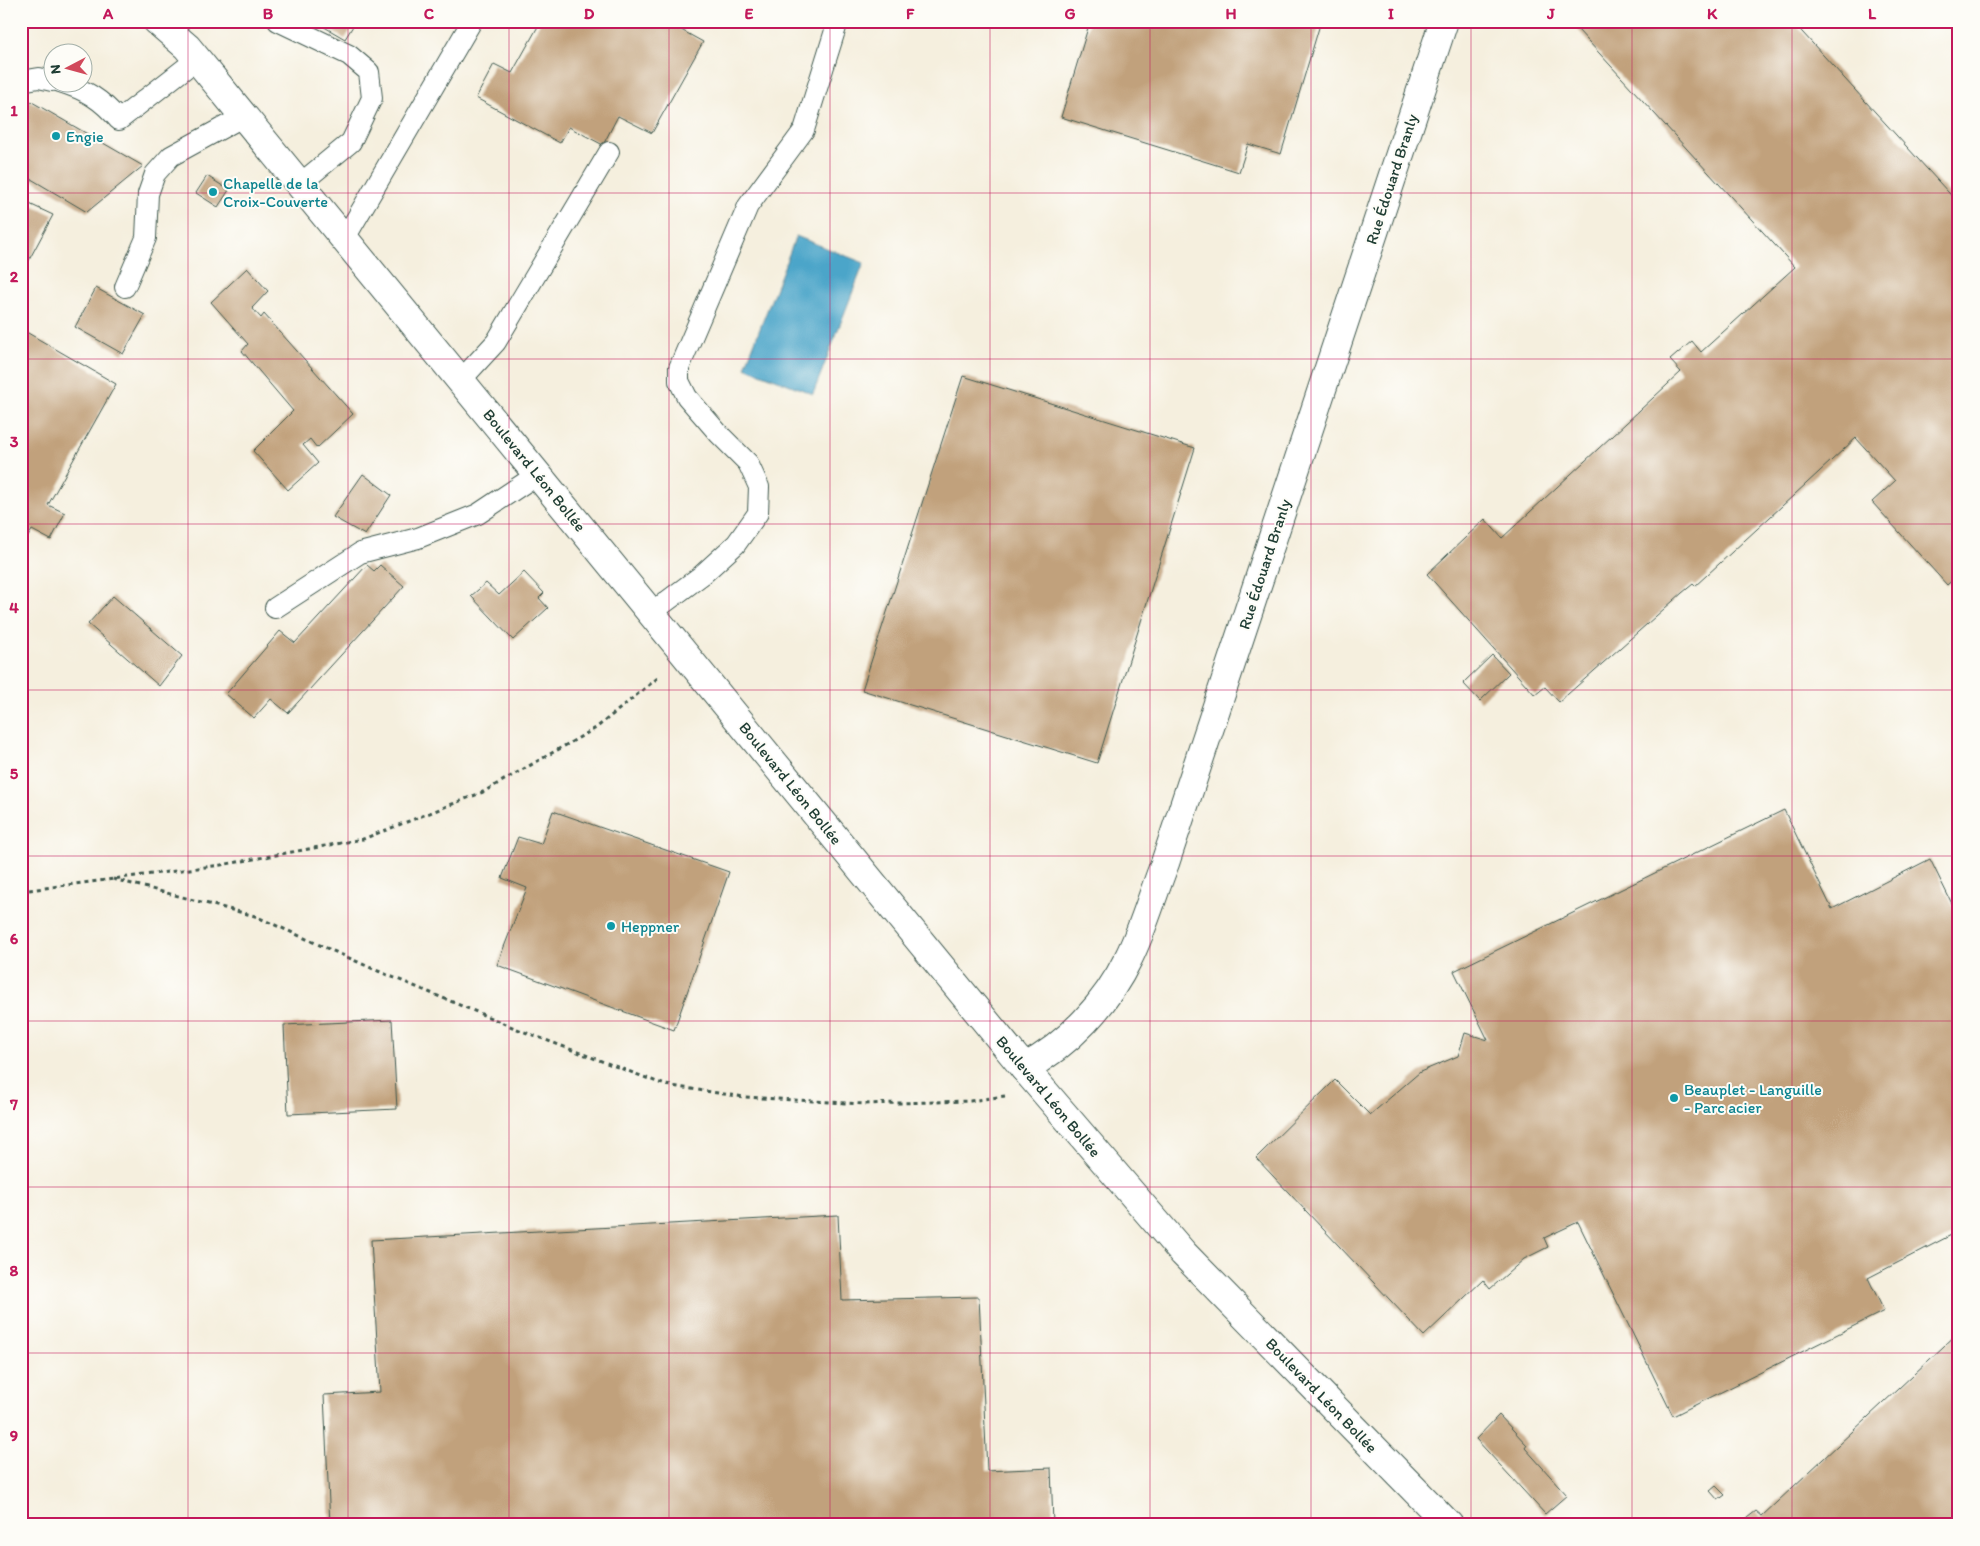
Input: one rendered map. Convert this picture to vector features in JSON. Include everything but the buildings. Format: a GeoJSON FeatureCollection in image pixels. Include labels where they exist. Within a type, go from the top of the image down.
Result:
{"type":"FeatureCollection","features":[{"type":"Feature","properties":{"kind":"street","name":"Boulevard Léon Bollée"},"geometry":{"type":"LineString","coordinates":[[157,21],[187,47],[197,59],[1024,1068],[1183,1253],[1449,1525]]}},
{"type":"Feature","properties":{"kind":"street","name":"Rue Édouard Branly"},"geometry":{"type":"LineString","coordinates":[[1024,1068],[1046,1056],[1094,1013],[1128,960],[1165,862],[1444,21]]}},
{"type":"Feature","properties":{"kind":"lane"},"geometry":{"type":"LineString","coordinates":[[278,21],[349,55],[369,72],[372,98],[351,142],[300,184]]}},
{"type":"Feature","properties":{"kind":"lane"},"geometry":{"type":"LineString","coordinates":[[345,238],[472,21]]}},
{"type":"Feature","properties":{"kind":"lane"},"geometry":{"type":"LineString","coordinates":[[651,613],[702,575],[736,544],[758,513],[759,487],[748,463],[719,434],[687,397],[679,381],[679,368],[748,206],[804,130],[838,21]]}},
{"type":"Feature","properties":{"kind":"lane"},"geometry":{"type":"LineString","coordinates":[[87,92],[98,99],[119,120],[197,59]]}},
{"type":"Feature","properties":{"kind":"lane"},"geometry":{"type":"LineString","coordinates":[[21,81],[42,78]]}},
{"type":"Feature","properties":{"kind":"lane"},"geometry":{"type":"LineString","coordinates":[[125,287],[146,238],[148,194],[155,174],[171,156],[244,116]]}},
{"type":"Feature","properties":{"kind":"lane"},"geometry":{"type":"LineString","coordinates":[[461,380],[496,342],[609,152]]}},
{"type":"Feature","properties":{"kind":"lane"},"geometry":{"type":"LineString","coordinates":[[275,608],[360,554],[418,538],[478,514],[538,474]]}},
{"type":"Feature","properties":{"kind":"path"},"geometry":{"type":"LineString","coordinates":[[21,891],[222,865],[364,839],[483,792],[596,728],[686,655]]}},
{"type":"Feature","properties":{"kind":"path"},"geometry":{"type":"LineString","coordinates":[[113,879],[255,916],[378,971],[513,1027],[665,1085],[744,1097],[864,1104],[970,1101],[1045,1091]]}},
{"type":"Feature","properties":{"kind":"water"},"geometry":{"type":"Polygon","coordinates":[[[796,236],[864,263],[813,394],[745,367],[796,236]]]}},
{"type":"Feature","properties":{"kind":"railway"},"geometry":{"type":"LineString","coordinates":[[1949,21],[1959,32]]}},
{"type":"Feature","properties":{"kind":"place","name":"Engie"},"geometry":{"type":"Point","coordinates":[56,136]}},
{"type":"Feature","properties":{"kind":"place","name":"Chapelle de la Croix-Couverte"},"geometry":{"type":"Point","coordinates":[213,192]}},
{"type":"Feature","properties":{"kind":"place","name":"Heppner"},"geometry":{"type":"Point","coordinates":[611,926]}},
{"type":"Feature","properties":{"kind":"place","name":"Beauplet - Languille - Parc acier"},"geometry":{"type":"Point","coordinates":[1674,1098]}}]}
